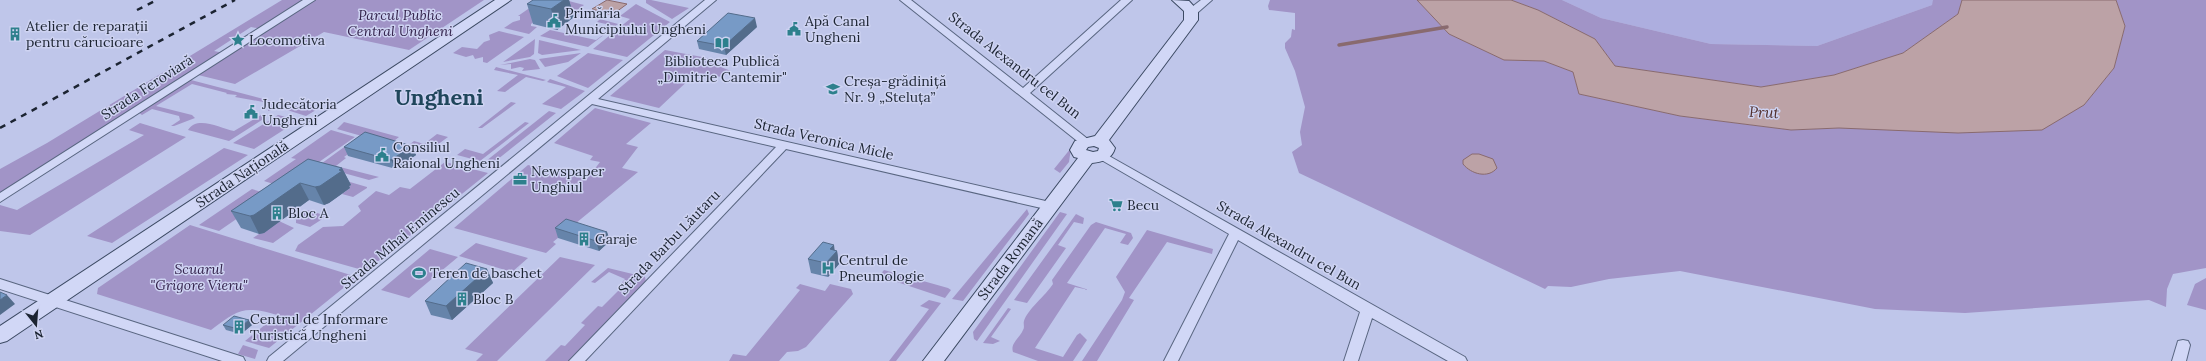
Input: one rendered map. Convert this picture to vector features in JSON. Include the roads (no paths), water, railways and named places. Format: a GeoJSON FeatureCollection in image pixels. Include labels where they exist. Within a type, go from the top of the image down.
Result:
{"type":"FeatureCollection","features":[{"type":"Feature","properties":{"kind":"main road","name":"Strada Națională"},"geometry":{"type":"LineString","coordinates":[[0,336],[504,0]]}},
{"type":"Feature","properties":{"kind":"main road"},"geometry":{"type":"LineString","coordinates":[[1179,0],[1192,12]]}},
{"type":"Feature","properties":{"kind":"main road","name":"Strada Romană"},"geometry":{"type":"LineString","coordinates":[[933,361],[1191,20],[1192,12]]}},
{"type":"Feature","properties":{"kind":"street","name":"Strada Feroviară"},"geometry":{"type":"LineString","coordinates":[[0,198],[310,0]]}},
{"type":"Feature","properties":{"kind":"street","name":"Strada Mihai Eminescu"},"geometry":{"type":"LineString","coordinates":[[274,361],[591,101],[711,0]]}},
{"type":"Feature","properties":{"kind":"street","name":"Strada Alexandru cel Bun"},"geometry":{"type":"LineString","coordinates":[[905,0],[1093,149],[1460,361]]}},
{"type":"Feature","properties":{"kind":"street"},"geometry":{"type":"LineString","coordinates":[[1023,93],[1127,0]]}},
{"type":"Feature","properties":{"kind":"street"},"geometry":{"type":"LineString","coordinates":[[1192,12],[1207,0]]}},
{"type":"Feature","properties":{"kind":"street","name":"Strada Veronica Micle"},"geometry":{"type":"LineString","coordinates":[[591,101],[1050,206]]}},
{"type":"Feature","properties":{"kind":"street","name":"Strada Barbu Lăutaru"},"geometry":{"type":"LineString","coordinates":[[576,361],[784,145]]}},
{"type":"Feature","properties":{"kind":"street"},"geometry":{"type":"LineString","coordinates":[[1171,361],[1236,232]]}},
{"type":"Feature","properties":{"kind":"street"},"geometry":{"type":"LineString","coordinates":[[0,284],[238,361]]}},
{"type":"Feature","properties":{"kind":"street"},"geometry":{"type":"LineString","coordinates":[[1351,361],[1368,309]]}},
{"type":"Feature","properties":{"kind":"street"},"geometry":{"type":"LineString","coordinates":[[2179,361],[2183,345]]}},
{"type":"Feature","properties":{"kind":"water"},"geometry":{"type":"Polygon","coordinates":[[[607,0],[627,4],[612,15],[592,9],[607,0]]]}},
{"type":"Feature","properties":{"kind":"water","name":"Prut"},"geometry":{"type":"Polygon","coordinates":[[[1417,0],[1511,0],[1538,10],[1595,39],[1615,66],[1761,87],[1834,75],[1903,53],[1958,14],[1962,0],[2116,0],[2125,26],[2114,68],[2084,105],[2042,130],[1958,133],[1839,128],[1791,130],[1680,116],[1579,94],[1573,72],[1544,61],[1504,60],[1449,34],[1417,0]]]}},
{"type":"Feature","properties":{"kind":"water"},"geometry":{"type":"Polygon","coordinates":[[[1472,154],[1479,154],[1493,159],[1497,168],[1489,173],[1475,173],[1463,164],[1463,160],[1472,154]]]}},
{"type":"Feature","properties":{"kind":"waterway"},"geometry":{"type":"LineString","coordinates":[[1339,45],[1447,27]]}},
{"type":"Feature","properties":{"kind":"railway"},"geometry":{"type":"LineString","coordinates":[[137,10],[157,0]]}},
{"type":"Feature","properties":{"kind":"railway"},"geometry":{"type":"LineString","coordinates":[[0,128],[235,0]]}},
{"type":"Feature","properties":{"kind":"place","name":"Primăria Municipiului Ungheni"},"geometry":{"type":"Point","coordinates":[554,21]}},
{"type":"Feature","properties":{"kind":"place","name":"Apă Canal Ungheni"},"geometry":{"type":"Point","coordinates":[794,29]}},
{"type":"Feature","properties":{"kind":"place","name":"Atelier de reparații pentru cărucioare"},"geometry":{"type":"Point","coordinates":[15,34]}},
{"type":"Feature","properties":{"kind":"place","name":"Locomotiva"},"geometry":{"type":"Point","coordinates":[238,40]}},
{"type":"Feature","properties":{"kind":"place","name":"Biblioteca Publică „Dimitrie Cantemir\""},"geometry":{"type":"Point","coordinates":[722,43]}},
{"type":"Feature","properties":{"kind":"place","name":"Creșa-grădiniță Nr. 9 „Steluța”"},"geometry":{"type":"Point","coordinates":[833,89]}},
{"type":"Feature","properties":{"kind":"place","name":"Judecătoria Ungheni"},"geometry":{"type":"Point","coordinates":[251,112]}},
{"type":"Feature","properties":{"kind":"place","name":"Consiliul Raional Ungheni"},"geometry":{"type":"Point","coordinates":[382,155]}},
{"type":"Feature","properties":{"kind":"place","name":"Newspaper Unghiul"},"geometry":{"type":"Point","coordinates":[520,179]}},
{"type":"Feature","properties":{"kind":"place","name":"Becu"},"geometry":{"type":"Point","coordinates":[1116,205]}},
{"type":"Feature","properties":{"kind":"place","name":"Bloc A"},"geometry":{"type":"Point","coordinates":[277,213]}},
{"type":"Feature","properties":{"kind":"place","name":"Garaje"},"geometry":{"type":"Point","coordinates":[584,239]}},
{"type":"Feature","properties":{"kind":"place","name":"Centrul de Pneumologie"},"geometry":{"type":"Point","coordinates":[828,268]}},
{"type":"Feature","properties":{"kind":"place","name":"Teren de baschet"},"geometry":{"type":"Point","coordinates":[419,273]}},
{"type":"Feature","properties":{"kind":"place","name":"Bloc B"},"geometry":{"type":"Point","coordinates":[462,299]}},
{"type":"Feature","properties":{"kind":"place","name":"Centrul de Informare Turistică Ungheni"},"geometry":{"type":"Point","coordinates":[239,327]}},
{"type":"Feature","properties":{"kind":"district","name":"Ungheni"},"geometry":{"type":"Point","coordinates":[439,97]}},
{"type":"Feature","properties":{"kind":"park label","name":"Parcul Public Central Ungheni"},"geometry":{"type":"Point","coordinates":[400,24]}},
{"type":"Feature","properties":{"kind":"park label","name":"Scuarul \"Grigore Vieru\""},"geometry":{"type":"Point","coordinates":[199,278]}}]}
